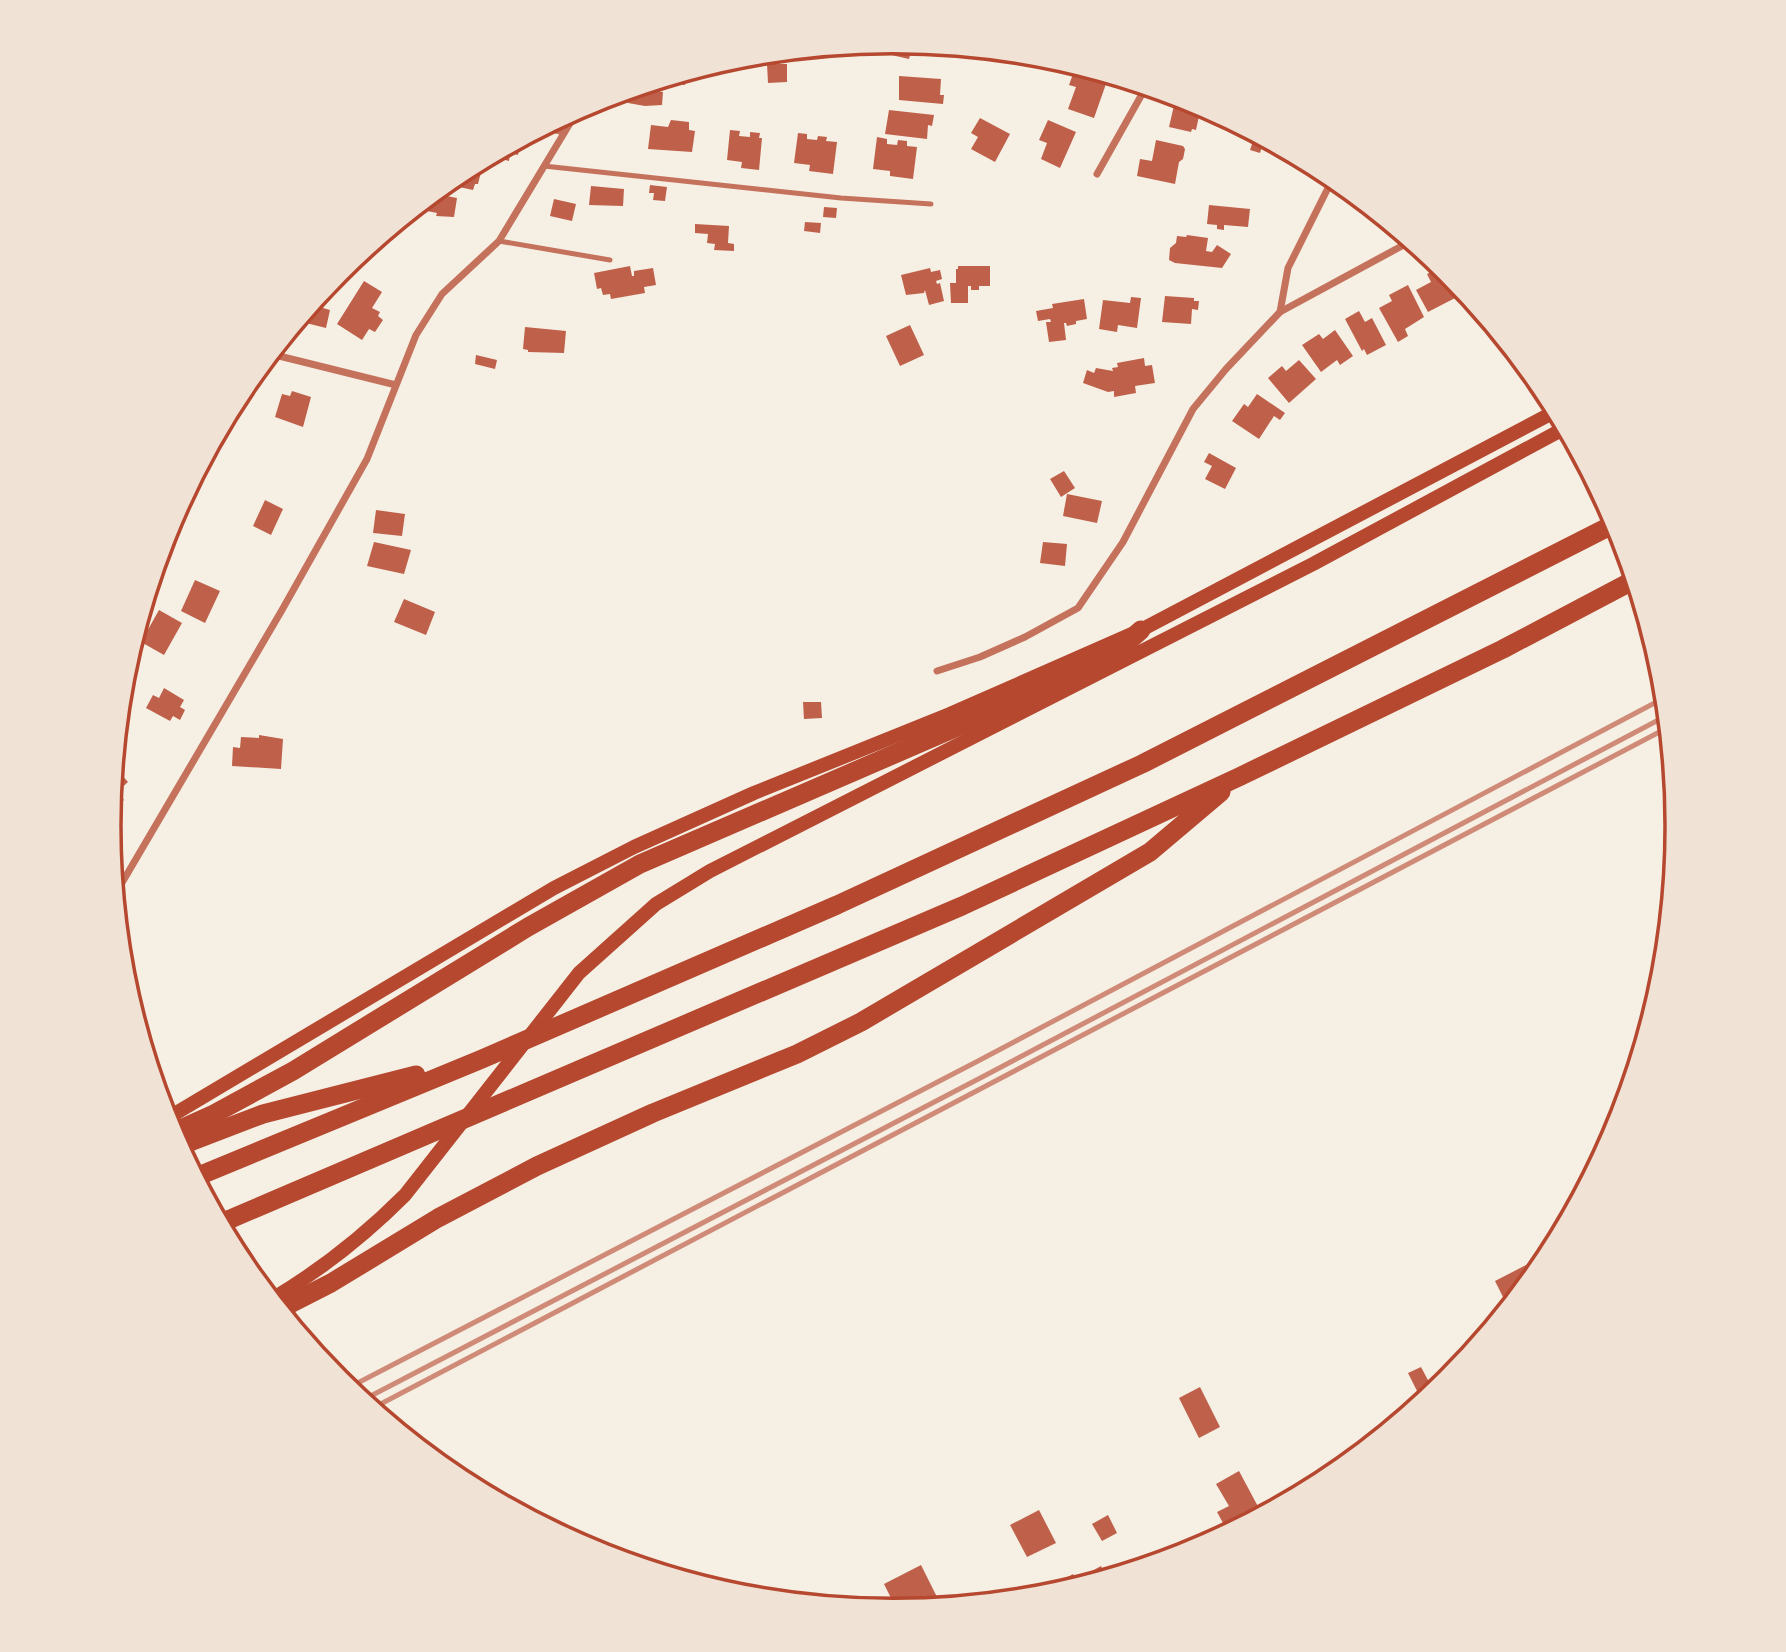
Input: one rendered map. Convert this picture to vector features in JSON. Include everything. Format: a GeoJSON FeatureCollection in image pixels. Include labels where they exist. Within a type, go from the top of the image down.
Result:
{"type":"FeatureCollection","features":[{"type":"Feature","properties":{"kind":"highway"},"geometry":{"type":"LineString","coordinates":[[204,1174],[482,1059],[837,905],[1142,764],[1605,529]]}},
{"type":"Feature","properties":{"kind":"highway"},"geometry":{"type":"LineString","coordinates":[[229,1219],[962,906],[1241,776],[1503,649],[1626,584]]}},
{"type":"Feature","properties":{"kind":"highway"},"geometry":{"type":"LineString","coordinates":[[183,1128],[293,1071],[528,927],[640,864],[1015,702],[1116,652],[1141,630]]}},
{"type":"Feature","properties":{"kind":"highway"},"geometry":{"type":"LineString","coordinates":[[288,1305],[331,1283],[438,1217],[537,1166],[797,1054],[861,1022],[1150,852],[1241,776]]}},
{"type":"Feature","properties":{"kind":"highway"},"geometry":{"type":"LineString","coordinates":[[190,1142],[263,1114],[482,1059]]}},
{"type":"Feature","properties":{"kind":"main road"},"geometry":{"type":"LineString","coordinates":[[177,1113],[554,888],[754,793],[950,713],[1141,630],[1546,416]]}},
{"type":"Feature","properties":{"kind":"main road"},"geometry":{"type":"LineString","coordinates":[[280,1294],[337,1256],[405,1195],[579,973],[656,904],[710,871],[1313,564],[1557,433]]}},
{"type":"Feature","properties":{"kind":"street"},"geometry":{"type":"LineString","coordinates":[[1097,174],[1142,95]]}},
{"type":"Feature","properties":{"kind":"street"},"geometry":{"type":"LineString","coordinates":[[123,880],[367,459],[416,335],[442,294],[499,241],[568,127]]}},
{"type":"Feature","properties":{"kind":"street"},"geometry":{"type":"LineString","coordinates":[[1280,312],[1288,268],[1328,188]]}},
{"type":"Feature","properties":{"kind":"street"},"geometry":{"type":"LineString","coordinates":[[937,671],[980,657],[1025,637],[1078,608],[1123,542],[1194,409],[1226,369],[1280,312],[1402,246]]}},
{"type":"Feature","properties":{"kind":"street"},"geometry":{"type":"LineString","coordinates":[[281,356],[396,385]]}},
{"type":"Feature","properties":{"kind":"lane"},"geometry":{"type":"LineString","coordinates":[[558,131],[564,133]]}},
{"type":"Feature","properties":{"kind":"lane"},"geometry":{"type":"LineString","coordinates":[[544,166],[841,198],[931,204]]}},
{"type":"Feature","properties":{"kind":"lane"},"geometry":{"type":"LineString","coordinates":[[499,241],[610,260]]}},
{"type":"Feature","properties":{"kind":"building"},"geometry":{"type":"Polygon","coordinates":[[[888,54],[910,55],[909,59],[888,54]]]}},
{"type":"Feature","properties":{"kind":"building"},"geometry":{"type":"Polygon","coordinates":[[[787,64],[787,82],[768,83],[767,65],[787,64]]]}},
{"type":"Feature","properties":{"kind":"building"},"geometry":{"type":"Polygon","coordinates":[[[899,76],[941,79],[940,95],[944,95],[943,104],[899,100],[899,76]]]}},
{"type":"Feature","properties":{"kind":"building"},"geometry":{"type":"Polygon","coordinates":[[[1072,76],[1106,85],[1094,118],[1068,109],[1076,87],[1069,85],[1072,76]]]}},
{"type":"Feature","properties":{"kind":"building"},"geometry":{"type":"Polygon","coordinates":[[[663,92],[662,105],[628,103],[645,95],[663,92]]]}},
{"type":"Feature","properties":{"kind":"building"},"geometry":{"type":"Polygon","coordinates":[[[1174,107],[1199,118],[1196,130],[1192,129],[1191,132],[1169,127],[1174,107]]]}},
{"type":"Feature","properties":{"kind":"building"},"geometry":{"type":"Polygon","coordinates":[[[889,110],[934,115],[932,126],[928,125],[927,139],[885,134],[889,110]]]}},
{"type":"Feature","properties":{"kind":"building"},"geometry":{"type":"Polygon","coordinates":[[[980,118],[1010,134],[995,162],[971,149],[978,137],[971,133],[980,118]]]}},
{"type":"Feature","properties":{"kind":"building"},"geometry":{"type":"Polygon","coordinates":[[[671,120],[689,122],[689,130],[695,131],[692,152],[648,149],[651,125],[668,127],[671,120]]]}},
{"type":"Feature","properties":{"kind":"building"},"geometry":{"type":"Polygon","coordinates":[[[1048,120],[1076,132],[1060,168],[1041,159],[1047,143],[1039,140],[1048,120]]]}},
{"type":"Feature","properties":{"kind":"building"},"geometry":{"type":"Polygon","coordinates":[[[730,130],[740,131],[739,136],[750,137],[750,132],[760,133],[759,138],[762,138],[759,170],[741,168],[742,162],[727,160],[730,130]]]}},
{"type":"Feature","properties":{"kind":"building"},"geometry":{"type":"Polygon","coordinates":[[[798,133],[807,134],[807,139],[817,140],[818,136],[827,137],[826,141],[837,142],[833,174],[809,171],[810,165],[794,163],[798,133]]]}},
{"type":"Feature","properties":{"kind":"building"},"geometry":{"type":"Polygon","coordinates":[[[877,137],[887,139],[887,144],[897,145],[898,140],[907,141],[907,146],[917,147],[913,179],[890,176],[890,171],[873,169],[877,137]]]}},
{"type":"Feature","properties":{"kind":"building"},"geometry":{"type":"Polygon","coordinates":[[[1156,140],[1183,146],[1185,149],[1183,159],[1179,162],[1175,184],[1137,176],[1140,159],[1152,161],[1156,140]]]}},
{"type":"Feature","properties":{"kind":"building"},"geometry":{"type":"Polygon","coordinates":[[[1252,144],[1261,149],[1260,153],[1250,150],[1252,144]]]}},
{"type":"Feature","properties":{"kind":"building"},"geometry":{"type":"Polygon","coordinates":[[[480,174],[478,184],[475,184],[473,190],[460,187],[480,174]]]}},
{"type":"Feature","properties":{"kind":"building"},"geometry":{"type":"Polygon","coordinates":[[[650,185],[667,187],[665,201],[653,200],[654,193],[649,193],[650,185]]]}},
{"type":"Feature","properties":{"kind":"building"},"geometry":{"type":"Polygon","coordinates":[[[591,186],[624,189],[623,206],[589,205],[591,186]]]}},
{"type":"Feature","properties":{"kind":"building"},"geometry":{"type":"Polygon","coordinates":[[[447,196],[457,198],[454,217],[436,216],[437,213],[427,211],[447,196]]]}},
{"type":"Feature","properties":{"kind":"building"},"geometry":{"type":"Polygon","coordinates":[[[554,199],[576,204],[572,221],[550,216],[554,199]]]}},
{"type":"Feature","properties":{"kind":"building"},"geometry":{"type":"Polygon","coordinates":[[[1209,205],[1250,209],[1248,227],[1224,225],[1224,230],[1217,229],[1217,225],[1207,224],[1209,205]]]}},
{"type":"Feature","properties":{"kind":"building"},"geometry":{"type":"Polygon","coordinates":[[[824,207],[837,208],[836,218],[823,217],[824,207]]]}},
{"type":"Feature","properties":{"kind":"building"},"geometry":{"type":"Polygon","coordinates":[[[805,222],[821,223],[820,233],[804,231],[805,222]]]}},
{"type":"Feature","properties":{"kind":"building"},"geometry":{"type":"Polygon","coordinates":[[[695,224],[729,226],[728,243],[734,244],[734,251],[714,250],[715,244],[707,243],[708,234],[695,233],[695,224]]]}},
{"type":"Feature","properties":{"kind":"building"},"geometry":{"type":"Polygon","coordinates":[[[1177,236],[1208,238],[1206,251],[1212,252],[1217,245],[1231,254],[1222,268],[1169,260],[1170,248],[1176,243],[1177,236]]]}},
{"type":"Feature","properties":{"kind":"building"},"geometry":{"type":"Polygon","coordinates":[[[630,266],[632,276],[634,271],[653,268],[656,285],[644,287],[645,293],[611,299],[610,294],[603,295],[601,288],[597,289],[594,273],[630,266]]]}},
{"type":"Feature","properties":{"kind":"building"},"geometry":{"type":"Polygon","coordinates":[[[958,266],[990,266],[990,286],[979,286],[979,290],[971,290],[971,286],[968,286],[968,303],[951,303],[950,283],[956,283],[958,266]]]}},
{"type":"Feature","properties":{"kind":"building"},"geometry":{"type":"Polygon","coordinates":[[[930,268],[931,272],[940,270],[942,279],[936,281],[937,284],[940,283],[944,301],[929,305],[925,290],[924,293],[906,295],[901,275],[930,268]]]}},
{"type":"Feature","properties":{"kind":"building"},"geometry":{"type":"Polygon","coordinates":[[[1431,272],[1455,298],[1428,312],[1416,290],[1431,282],[1427,274],[1431,272]]]}},
{"type":"Feature","properties":{"kind":"building"},"geometry":{"type":"Polygon","coordinates":[[[364,281],[382,292],[372,308],[380,312],[378,316],[383,320],[375,332],[369,329],[362,340],[337,324],[364,281]]]}},
{"type":"Feature","properties":{"kind":"building"},"geometry":{"type":"Polygon","coordinates":[[[1408,285],[1424,317],[1405,329],[1408,336],[1398,342],[1379,308],[1392,301],[1389,295],[1408,285]]]}},
{"type":"Feature","properties":{"kind":"building"},"geometry":{"type":"Polygon","coordinates":[[[1165,296],[1194,298],[1194,301],[1199,301],[1198,310],[1192,309],[1191,324],[1162,322],[1165,296]]]}},
{"type":"Feature","properties":{"kind":"building"},"geometry":{"type":"Polygon","coordinates":[[[1131,297],[1141,298],[1137,328],[1118,325],[1117,332],[1099,329],[1103,300],[1130,303],[1131,297]]]}},
{"type":"Feature","properties":{"kind":"building"},"geometry":{"type":"Polygon","coordinates":[[[1084,299],[1087,319],[1067,326],[1064,323],[1066,340],[1049,342],[1046,322],[1051,322],[1050,319],[1038,321],[1036,311],[1053,308],[1052,304],[1084,299]]]}},
{"type":"Feature","properties":{"kind":"building"},"geometry":{"type":"Polygon","coordinates":[[[324,306],[323,308],[330,310],[326,328],[308,323],[324,306]]]}},
{"type":"Feature","properties":{"kind":"building"},"geometry":{"type":"Polygon","coordinates":[[[1359,311],[1365,322],[1372,318],[1386,345],[1367,355],[1364,349],[1362,351],[1345,319],[1359,311]]]}},
{"type":"Feature","properties":{"kind":"building"},"geometry":{"type":"Polygon","coordinates":[[[910,325],[924,355],[900,366],[886,336],[910,325]]]}},
{"type":"Feature","properties":{"kind":"building"},"geometry":{"type":"Polygon","coordinates":[[[525,327],[566,331],[564,353],[528,352],[523,349],[525,327]]]}},
{"type":"Feature","properties":{"kind":"building"},"geometry":{"type":"Polygon","coordinates":[[[1335,330],[1353,356],[1340,365],[1337,360],[1321,372],[1302,345],[1319,334],[1323,339],[1335,330]]]}},
{"type":"Feature","properties":{"kind":"building"},"geometry":{"type":"Polygon","coordinates":[[[476,355],[497,360],[495,369],[475,364],[476,355]]]}},
{"type":"Feature","properties":{"kind":"building"},"geometry":{"type":"Polygon","coordinates":[[[1144,358],[1145,366],[1152,365],[1155,383],[1135,386],[1136,393],[1114,397],[1114,391],[1108,392],[1083,383],[1087,370],[1094,373],[1096,368],[1113,371],[1112,368],[1118,367],[1117,363],[1144,358]]]}},
{"type":"Feature","properties":{"kind":"building"},"geometry":{"type":"Polygon","coordinates":[[[1299,360],[1316,379],[1289,403],[1268,378],[1282,366],[1286,371],[1299,360]]]}},
{"type":"Feature","properties":{"kind":"building"},"geometry":{"type":"Polygon","coordinates":[[[292,391],[311,397],[303,427],[275,417],[282,394],[290,396],[292,391]]]}},
{"type":"Feature","properties":{"kind":"building"},"geometry":{"type":"Polygon","coordinates":[[[1257,394],[1285,413],[1280,420],[1274,416],[1259,439],[1232,421],[1244,404],[1248,407],[1257,394]]]}},
{"type":"Feature","properties":{"kind":"building"},"geometry":{"type":"Polygon","coordinates":[[[1209,453],[1236,468],[1225,489],[1205,479],[1212,466],[1204,462],[1209,453]]]}},
{"type":"Feature","properties":{"kind":"building"},"geometry":{"type":"Polygon","coordinates":[[[1064,471],[1075,488],[1061,497],[1050,479],[1064,471]]]}},
{"type":"Feature","properties":{"kind":"building"},"geometry":{"type":"Polygon","coordinates":[[[1067,494],[1102,501],[1097,523],[1063,516],[1067,494]]]}},
{"type":"Feature","properties":{"kind":"building"},"geometry":{"type":"Polygon","coordinates":[[[265,500],[283,509],[271,535],[253,526],[265,500]]]}},
{"type":"Feature","properties":{"kind":"building"},"geometry":{"type":"Polygon","coordinates":[[[376,510],[405,514],[402,536],[373,533],[376,510]]]}},
{"type":"Feature","properties":{"kind":"building"},"geometry":{"type":"Polygon","coordinates":[[[374,542],[411,550],[404,574],[367,566],[374,542]]]}},
{"type":"Feature","properties":{"kind":"building"},"geometry":{"type":"Polygon","coordinates":[[[1043,542],[1067,544],[1065,566],[1040,563],[1043,542]]]}},
{"type":"Feature","properties":{"kind":"building"},"geometry":{"type":"Polygon","coordinates":[[[195,580],[220,591],[205,623],[181,611],[195,580]]]}},
{"type":"Feature","properties":{"kind":"building"},"geometry":{"type":"Polygon","coordinates":[[[404,599],[435,612],[426,635],[394,622],[404,599]]]}},
{"type":"Feature","properties":{"kind":"building"},"geometry":{"type":"Polygon","coordinates":[[[159,610],[182,623],[164,655],[144,644],[146,632],[159,610]]]}},
{"type":"Feature","properties":{"kind":"building"},"geometry":{"type":"Polygon","coordinates":[[[164,688],[184,700],[180,707],[185,710],[180,720],[173,716],[170,721],[146,708],[153,695],[159,698],[164,688]]]}},
{"type":"Feature","properties":{"kind":"building"},"geometry":{"type":"Polygon","coordinates":[[[803,702],[821,702],[822,718],[804,719],[803,702]]]}},
{"type":"Feature","properties":{"kind":"building"},"geometry":{"type":"Polygon","coordinates":[[[259,735],[283,739],[281,769],[232,766],[233,747],[240,748],[241,737],[259,738],[259,735]]]}},
{"type":"Feature","properties":{"kind":"building"},"geometry":{"type":"Polygon","coordinates":[[[1529,1264],[1503,1298],[1495,1281],[1529,1264]]]}},
{"type":"Feature","properties":{"kind":"building"},"geometry":{"type":"Polygon","coordinates":[[[1421,1367],[1429,1381],[1417,1391],[1408,1373],[1421,1367]]]}},
{"type":"Feature","properties":{"kind":"building"},"geometry":{"type":"Polygon","coordinates":[[[1200,1387],[1220,1427],[1199,1438],[1179,1398],[1200,1387]]]}},
{"type":"Feature","properties":{"kind":"building"},"geometry":{"type":"Polygon","coordinates":[[[1239,1471],[1257,1505],[1223,1523],[1217,1512],[1229,1506],[1216,1484],[1239,1471]]]}},
{"type":"Feature","properties":{"kind":"building"},"geometry":{"type":"Polygon","coordinates":[[[1039,1510],[1056,1543],[1027,1557],[1010,1525],[1039,1510]]]}},
{"type":"Feature","properties":{"kind":"building"},"geometry":{"type":"Polygon","coordinates":[[[1108,1515],[1117,1533],[1102,1541],[1092,1524],[1108,1515]]]}},
{"type":"Feature","properties":{"kind":"building"},"geometry":{"type":"Polygon","coordinates":[[[921,1565],[937,1596],[891,1598],[884,1584],[921,1565]]]}},
{"type":"Feature","properties":{"kind":"railway"},"geometry":{"type":"LineString","coordinates":[[358,1383],[978,1061],[1654,703]]}},
{"type":"Feature","properties":{"kind":"railway"},"geometry":{"type":"LineString","coordinates":[[372,1395],[1657,721]]}},
{"type":"Feature","properties":{"kind":"railway"},"geometry":{"type":"LineString","coordinates":[[381,1404],[1659,732]]}}]}
